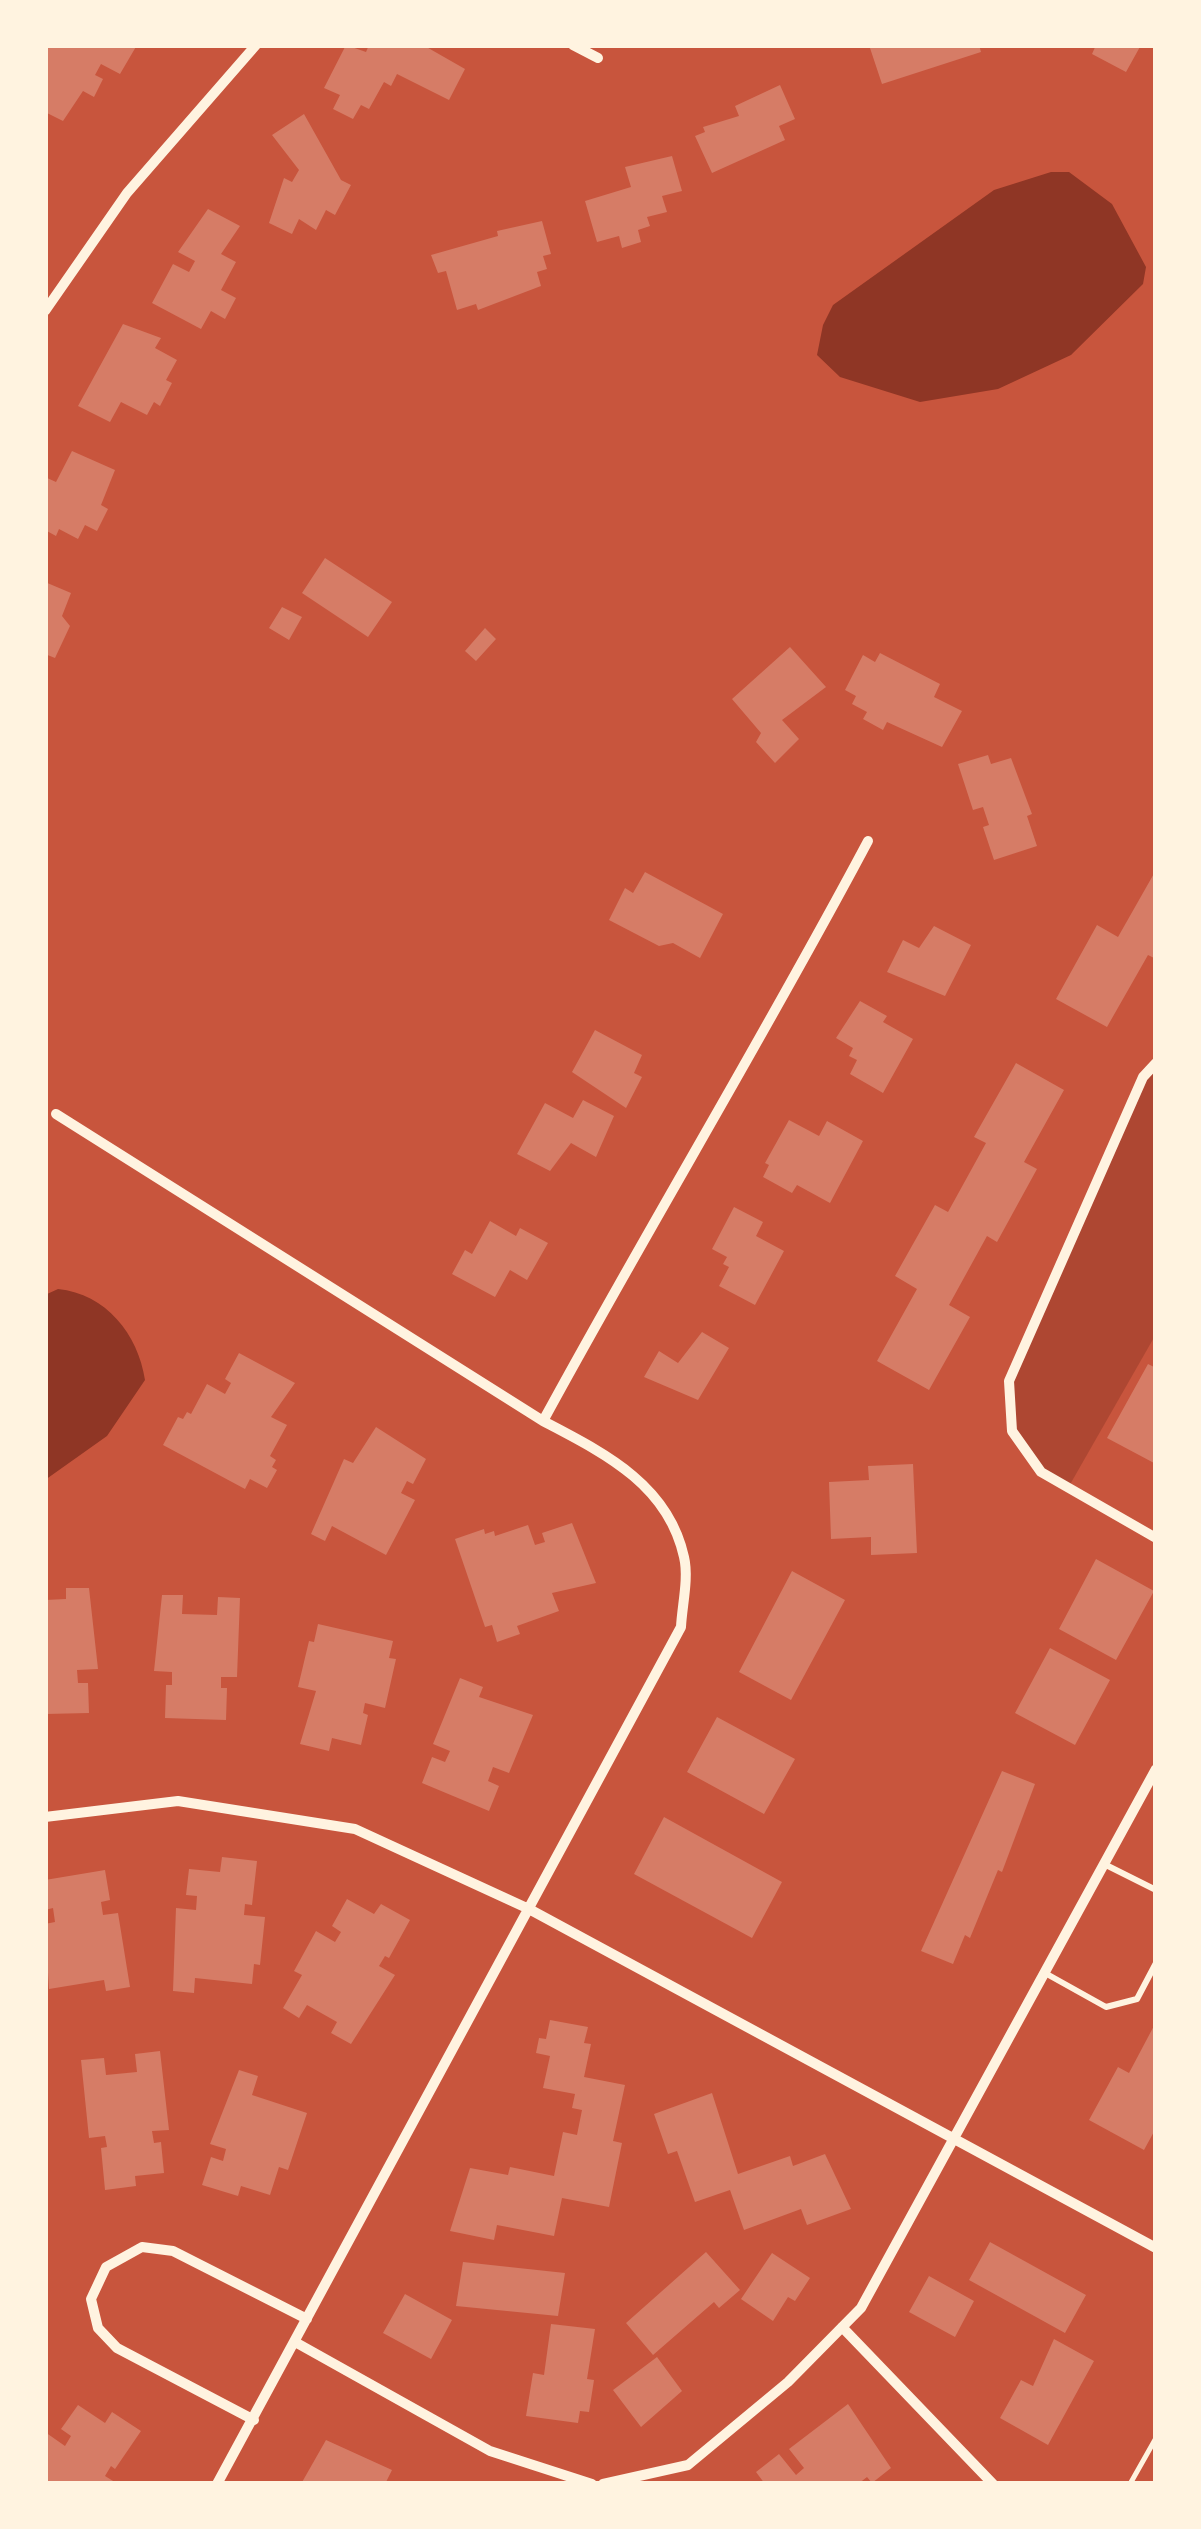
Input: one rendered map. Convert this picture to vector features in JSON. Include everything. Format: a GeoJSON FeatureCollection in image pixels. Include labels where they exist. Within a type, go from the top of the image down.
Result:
{"type":"FeatureCollection","features":[{"type":"Feature","properties":{"kind":"street"},"geometry":{"type":"LineString","coordinates":[[45,311],[127,193],[256,45]]}},
{"type":"Feature","properties":{"kind":"street"},"geometry":{"type":"LineString","coordinates":[[573,45],[598,58]]}},
{"type":"Feature","properties":{"kind":"street"},"geometry":{"type":"LineString","coordinates":[[544,1421],[652,1221],[767,1032],[868,841]]}},
{"type":"Feature","properties":{"kind":"street"},"geometry":{"type":"LineString","coordinates":[[1156,1063],[1143,1077],[1009,1382],[1012,1431],[1041,1472],[1156,1538]]}},
{"type":"Feature","properties":{"kind":"street"},"geometry":{"type":"LineString","coordinates":[[56,1114],[544,1421],[614,1458],[661,1500],[685,1559],[681,1628],[217,2484]]}},
{"type":"Feature","properties":{"kind":"street"},"geometry":{"type":"LineString","coordinates":[[603,2484],[688,2464],[788,2382],[861,2308],[1156,1768]]}},
{"type":"Feature","properties":{"kind":"street"},"geometry":{"type":"LineString","coordinates":[[45,1817],[178,1801],[355,1829],[529,1909],[1156,2248]]}},
{"type":"Feature","properties":{"kind":"street"},"geometry":{"type":"LineString","coordinates":[[254,2420],[117,2348],[98,2328],[91,2298],[106,2267],[142,2247],[173,2251],[307,2319]]}},
{"type":"Feature","properties":{"kind":"street"},"geometry":{"type":"LineString","coordinates":[[842,2327],[993,2484]]}},
{"type":"Feature","properties":{"kind":"street"},"geometry":{"type":"LineString","coordinates":[[295,2342],[490,2451],[592,2484]]}},
{"type":"Feature","properties":{"kind":"lane"},"geometry":{"type":"LineString","coordinates":[[1104,1864],[1156,1890]]}},
{"type":"Feature","properties":{"kind":"lane"},"geometry":{"type":"LineString","coordinates":[[1045,1973],[1106,2007],[1137,2000],[1156,1964]]}},
{"type":"Feature","properties":{"kind":"path"},"geometry":{"type":"LineString","coordinates":[[1130,2484],[1156,2438]]}},
{"type":"Feature","properties":{"kind":"shaded area"},"geometry":{"type":"Polygon","coordinates":[[[1051,172],[1069,172],[1112,204],[1146,267],[1143,284],[1071,355],[998,389],[920,402],[840,377],[817,355],[823,325],[833,305],[994,190],[1051,172]]]}},
{"type":"Feature","properties":{"kind":"shaded area"},"geometry":{"type":"Polygon","coordinates":[[[1156,1063],[1156,1334],[1068,1488],[1038,1467],[1021,1444],[1009,1381],[1143,1077],[1156,1063]]]}},
{"type":"Feature","properties":{"kind":"shaded area"},"geometry":{"type":"Polygon","coordinates":[[[58,1289],[91,1299],[117,1319],[135,1347],[145,1380],[107,1436],[45,1480],[45,1295],[58,1289]]]}},
{"type":"Feature","properties":{"kind":"building"},"geometry":{"type":"Polygon","coordinates":[[[45,45],[137,45],[120,74],[101,64],[95,75],[103,79],[94,97],[83,91],[63,121],[45,112],[45,45]]]}},
{"type":"Feature","properties":{"kind":"building"},"geometry":{"type":"Polygon","coordinates":[[[346,45],[366,52],[369,45],[423,45],[465,69],[449,100],[397,74],[391,86],[384,82],[369,109],[361,105],[353,119],[333,109],[340,95],[324,88],[346,45]]]}},
{"type":"Feature","properties":{"kind":"building"},"geometry":{"type":"Polygon","coordinates":[[[869,45],[979,45],[981,52],[882,84],[869,45]]]}},
{"type":"Feature","properties":{"kind":"building"},"geometry":{"type":"Polygon","coordinates":[[[1096,45],[1141,45],[1126,72],[1092,54],[1096,45]]]}},
{"type":"Feature","properties":{"kind":"building"},"geometry":{"type":"Polygon","coordinates":[[[780,85],[795,119],[779,126],[785,140],[712,173],[695,136],[705,132],[703,127],[739,116],[735,106],[780,85]]]}},
{"type":"Feature","properties":{"kind":"building"},"geometry":{"type":"Polygon","coordinates":[[[304,114],[341,180],[351,185],[335,215],[326,210],[316,230],[299,219],[292,234],[269,223],[284,178],[292,182],[299,170],[272,135],[304,114]]]}},
{"type":"Feature","properties":{"kind":"building"},"geometry":{"type":"Polygon","coordinates":[[[672,156],[682,191],[662,196],[667,212],[647,217],[650,226],[638,230],[641,242],[622,248],[619,236],[597,242],[585,201],[631,187],[625,167],[672,156]]]}},
{"type":"Feature","properties":{"kind":"building"},"geometry":{"type":"Polygon","coordinates":[[[208,209],[240,226],[221,254],[236,262],[221,290],[236,298],[225,319],[211,311],[201,329],[152,303],[173,264],[189,272],[195,261],[178,252],[208,209]]]}},
{"type":"Feature","properties":{"kind":"building"},"geometry":{"type":"Polygon","coordinates":[[[542,221],[551,254],[543,256],[547,269],[537,272],[541,286],[478,310],[476,304],[457,310],[446,271],[438,273],[431,255],[498,236],[497,231],[542,221]]]}},
{"type":"Feature","properties":{"kind":"building"},"geometry":{"type":"Polygon","coordinates":[[[123,324],[161,338],[155,348],[177,360],[166,380],[172,383],[160,406],[154,402],[147,415],[121,402],[110,422],[78,406],[123,324]]]}},
{"type":"Feature","properties":{"kind":"building"},"geometry":{"type":"Polygon","coordinates":[[[72,451],[115,470],[101,505],[108,509],[97,531],[85,525],[78,539],[59,529],[56,536],[45,530],[45,477],[56,482],[72,451]]]}},
{"type":"Feature","properties":{"kind":"building"},"geometry":{"type":"Polygon","coordinates":[[[325,558],[392,602],[368,637],[302,593],[325,558]]]}},
{"type":"Feature","properties":{"kind":"building"},"geometry":{"type":"Polygon","coordinates":[[[45,582],[71,593],[62,616],[70,626],[55,658],[45,654],[45,582]]]}},
{"type":"Feature","properties":{"kind":"building"},"geometry":{"type":"Polygon","coordinates":[[[282,607],[302,617],[289,640],[269,628],[282,607]]]}},
{"type":"Feature","properties":{"kind":"building"},"geometry":{"type":"Polygon","coordinates":[[[485,628],[496,639],[476,661],[465,651],[485,628]]]}},
{"type":"Feature","properties":{"kind":"building"},"geometry":{"type":"Polygon","coordinates":[[[790,647],[826,687],[782,720],[799,739],[775,763],[756,742],[761,733],[732,699],[790,647]]]}},
{"type":"Feature","properties":{"kind":"building"},"geometry":{"type":"Polygon","coordinates":[[[880,653],[940,684],[934,697],[962,711],[942,747],[887,722],[883,730],[863,719],[867,712],[852,704],[856,696],[845,690],[863,655],[875,662],[880,653]]]}},
{"type":"Feature","properties":{"kind":"building"},"geometry":{"type":"Polygon","coordinates":[[[988,755],[991,764],[1011,758],[1032,814],[1027,816],[1037,846],[994,860],[983,827],[989,825],[983,807],[973,810],[958,764],[988,755]]]}},
{"type":"Feature","properties":{"kind":"building"},"geometry":{"type":"Polygon","coordinates":[[[1156,870],[1156,959],[1148,955],[1107,1027],[1056,999],[1097,925],[1118,937],[1156,870]]]}},
{"type":"Feature","properties":{"kind":"building"},"geometry":{"type":"Polygon","coordinates":[[[645,872],[723,914],[700,958],[673,943],[659,946],[609,920],[625,888],[633,893],[645,872]]]}},
{"type":"Feature","properties":{"kind":"building"},"geometry":{"type":"Polygon","coordinates":[[[934,926],[971,945],[945,996],[887,972],[903,940],[919,948],[934,926]]]}},
{"type":"Feature","properties":{"kind":"building"},"geometry":{"type":"Polygon","coordinates":[[[860,1001],[887,1016],[883,1022],[913,1039],[883,1093],[850,1074],[857,1060],[849,1056],[853,1048],[836,1038],[860,1001]]]}},
{"type":"Feature","properties":{"kind":"building"},"geometry":{"type":"Polygon","coordinates":[[[595,1030],[642,1055],[634,1073],[642,1077],[626,1108],[572,1072],[595,1030]]]}},
{"type":"Feature","properties":{"kind":"building"},"geometry":{"type":"Polygon","coordinates":[[[1016,1063],[1064,1090],[1024,1162],[1037,1169],[997,1242],[987,1236],[949,1305],[970,1317],[929,1390],[877,1361],[917,1289],[895,1276],[935,1205],[948,1212],[986,1143],[974,1137],[1016,1063]]]}},
{"type":"Feature","properties":{"kind":"building"},"geometry":{"type":"Polygon","coordinates":[[[583,1100],[614,1116],[596,1157],[571,1143],[550,1171],[517,1154],[545,1103],[573,1118],[583,1100]]]}},
{"type":"Feature","properties":{"kind":"building"},"geometry":{"type":"Polygon","coordinates":[[[789,1120],[819,1136],[827,1121],[863,1141],[830,1203],[797,1185],[792,1193],[763,1177],[769,1165],[765,1163],[789,1120]]]}},
{"type":"Feature","properties":{"kind":"building"},"geometry":{"type":"Polygon","coordinates":[[[734,1207],[763,1222],[756,1236],[784,1251],[755,1305],[719,1286],[729,1267],[723,1264],[727,1257],[712,1249],[734,1207]]]}},
{"type":"Feature","properties":{"kind":"building"},"geometry":{"type":"Polygon","coordinates":[[[490,1221],[516,1236],[520,1228],[548,1243],[527,1280],[510,1270],[495,1297],[452,1274],[465,1250],[472,1254],[490,1221]]]}},
{"type":"Feature","properties":{"kind":"building"},"geometry":{"type":"Polygon","coordinates":[[[702,1332],[729,1348],[698,1400],[644,1377],[659,1351],[678,1363],[702,1332]]]}},
{"type":"Feature","properties":{"kind":"building"},"geometry":{"type":"Polygon","coordinates":[[[239,1353],[295,1383],[271,1417],[287,1425],[270,1456],[276,1460],[272,1467],[277,1470],[267,1488],[250,1479],[245,1489],[163,1445],[178,1417],[183,1419],[187,1412],[191,1414],[207,1384],[225,1394],[231,1383],[225,1379],[239,1353]]]}},
{"type":"Feature","properties":{"kind":"building"},"geometry":{"type":"Polygon","coordinates":[[[1148,1364],[1156,1368],[1154,1463],[1107,1438],[1148,1364]]]}},
{"type":"Feature","properties":{"kind":"building"},"geometry":{"type":"Polygon","coordinates":[[[376,1427],[426,1459],[413,1484],[407,1481],[401,1493],[415,1500],[386,1555],[332,1526],[325,1541],[311,1534],[344,1459],[353,1463],[376,1427]]]}},
{"type":"Feature","properties":{"kind":"building"},"geometry":{"type":"Polygon","coordinates":[[[913,1464],[917,1553],[871,1555],[871,1537],[831,1539],[829,1482],[869,1480],[868,1466],[913,1464]]]}},
{"type":"Feature","properties":{"kind":"building"},"geometry":{"type":"Polygon","coordinates":[[[572,1523],[596,1583],[552,1593],[559,1611],[517,1626],[520,1634],[497,1642],[492,1625],[485,1627],[455,1539],[484,1529],[485,1534],[494,1531],[495,1536],[528,1525],[535,1545],[545,1542],[542,1533],[572,1523]]]}},
{"type":"Feature","properties":{"kind":"building"},"geometry":{"type":"Polygon","coordinates":[[[1096,1559],[1154,1591],[1116,1660],[1059,1629],[1096,1559]]]}},
{"type":"Feature","properties":{"kind":"building"},"geometry":{"type":"Polygon","coordinates":[[[792,1571],[845,1600],[791,1700],[739,1672],[792,1571]]]}},
{"type":"Feature","properties":{"kind":"building"},"geometry":{"type":"Polygon","coordinates":[[[66,1588],[89,1588],[98,1669],[77,1670],[78,1683],[88,1683],[89,1713],[45,1714],[45,1600],[66,1599],[66,1588]]]}},
{"type":"Feature","properties":{"kind":"building"},"geometry":{"type":"Polygon","coordinates":[[[162,1595],[183,1595],[182,1614],[217,1615],[218,1597],[240,1598],[237,1677],[221,1677],[221,1688],[227,1688],[226,1720],[165,1718],[166,1685],[172,1685],[172,1672],[154,1671],[162,1595]]]}},
{"type":"Feature","properties":{"kind":"building"},"geometry":{"type":"Polygon","coordinates":[[[318,1624],[393,1641],[389,1658],[396,1659],[385,1708],[365,1703],[363,1713],[368,1715],[361,1745],[332,1738],[329,1751],[300,1744],[316,1691],[298,1687],[309,1641],[314,1642],[318,1624]]]}},
{"type":"Feature","properties":{"kind":"building"},"geometry":{"type":"Polygon","coordinates":[[[1050,1648],[1110,1680],[1075,1745],[1015,1713],[1050,1648]]]}},
{"type":"Feature","properties":{"kind":"building"},"geometry":{"type":"Polygon","coordinates":[[[460,1678],[483,1687],[479,1697],[533,1715],[509,1773],[493,1767],[488,1781],[499,1786],[489,1811],[422,1783],[432,1757],[445,1762],[450,1751],[433,1744],[460,1678]]]}},
{"type":"Feature","properties":{"kind":"building"},"geometry":{"type":"Polygon","coordinates":[[[717,1717],[795,1759],[764,1814],[687,1772],[717,1717]]]}},
{"type":"Feature","properties":{"kind":"building"},"geometry":{"type":"Polygon","coordinates":[[[1002,1771],[1035,1784],[1002,1872],[998,1870],[970,1938],[965,1935],[953,1964],[921,1951],[1002,1771]]]}},
{"type":"Feature","properties":{"kind":"building"},"geometry":{"type":"Polygon","coordinates":[[[664,1817],[782,1882],[752,1938],[634,1874],[664,1817]]]}},
{"type":"Feature","properties":{"kind":"building"},"geometry":{"type":"Polygon","coordinates":[[[222,1857],[257,1861],[252,1905],[245,1904],[244,1915],[265,1917],[260,1965],[254,1964],[252,1984],[195,1978],[194,1993],[173,1991],[176,1908],[196,1910],[197,1896],[186,1895],[189,1869],[220,1872],[222,1857]]]}},
{"type":"Feature","properties":{"kind":"building"},"geometry":{"type":"Polygon","coordinates":[[[105,1870],[110,1900],[101,1902],[103,1915],[118,1913],[130,1987],[106,1991],[104,1980],[49,1989],[45,1924],[55,1922],[53,1908],[45,1910],[45,1880],[105,1870]]]}},
{"type":"Feature","properties":{"kind":"building"},"geometry":{"type":"Polygon","coordinates":[[[347,1899],[374,1914],[381,1904],[410,1920],[389,1958],[385,1956],[379,1966],[395,1975],[351,2044],[331,2033],[337,2022],[307,2005],[299,2018],[283,2008],[302,1975],[294,1971],[316,1931],[335,1942],[341,1932],[332,1926],[347,1899]]]}},
{"type":"Feature","properties":{"kind":"building"},"geometry":{"type":"Polygon","coordinates":[[[550,2020],[588,2027],[584,2043],[591,2044],[584,2077],[625,2085],[613,2141],[622,2143],[609,2207],[562,2198],[554,2236],[497,2225],[494,2240],[450,2231],[470,2168],[508,2175],[510,2167],[554,2176],[563,2132],[577,2135],[582,2110],[572,2108],[575,2094],[543,2088],[550,2056],[536,2053],[539,2038],[546,2039],[550,2020]]]}},
{"type":"Feature","properties":{"kind":"building"},"geometry":{"type":"Polygon","coordinates":[[[1156,2022],[1156,2128],[1144,2150],[1089,2120],[1118,2067],[1129,2073],[1156,2022]]]}},
{"type":"Feature","properties":{"kind":"building"},"geometry":{"type":"Polygon","coordinates":[[[160,2051],[169,2130],[152,2131],[154,2143],[161,2142],[164,2173],[135,2176],[136,2186],[105,2190],[101,2148],[107,2147],[105,2136],[89,2138],[81,2060],[104,2058],[106,2075],[137,2072],[135,2054],[160,2051]]]}},
{"type":"Feature","properties":{"kind":"building"},"geometry":{"type":"Polygon","coordinates":[[[239,2070],[258,2076],[252,2095],[307,2113],[288,2170],[279,2167],[270,2195],[241,2186],[238,2196],[202,2185],[211,2157],[223,2161],[226,2149],[210,2144],[239,2070]]]}},
{"type":"Feature","properties":{"kind":"building"},"geometry":{"type":"Polygon","coordinates":[[[712,2093],[738,2174],[790,2156],[793,2166],[825,2154],[851,2209],[807,2225],[801,2209],[744,2230],[730,2190],[695,2202],[677,2151],[668,2154],[654,2114],[712,2093]]]}},
{"type":"Feature","properties":{"kind":"building"},"geometry":{"type":"Polygon","coordinates":[[[990,2242],[1086,2295],[1065,2333],[969,2280],[990,2242]]]}},
{"type":"Feature","properties":{"kind":"building"},"geometry":{"type":"Polygon","coordinates":[[[706,2252],[740,2290],[719,2308],[714,2302],[653,2355],[626,2323],[706,2252]]]}},
{"type":"Feature","properties":{"kind":"building"},"geometry":{"type":"Polygon","coordinates":[[[772,2253],[810,2278],[795,2301],[788,2297],[773,2321],[741,2299],[772,2253]]]}},
{"type":"Feature","properties":{"kind":"building"},"geometry":{"type":"Polygon","coordinates":[[[463,2262],[565,2273],[558,2316],[456,2306],[463,2262]]]}},
{"type":"Feature","properties":{"kind":"building"},"geometry":{"type":"Polygon","coordinates":[[[929,2276],[974,2301],[955,2337],[909,2312],[929,2276]]]}},
{"type":"Feature","properties":{"kind":"building"},"geometry":{"type":"Polygon","coordinates":[[[405,2294],[452,2320],[431,2359],[383,2333],[405,2294]]]}},
{"type":"Feature","properties":{"kind":"building"},"geometry":{"type":"Polygon","coordinates":[[[551,2324],[595,2329],[587,2379],[594,2380],[589,2412],[580,2411],[578,2423],[526,2416],[533,2373],[544,2375],[551,2324]]]}},
{"type":"Feature","properties":{"kind":"building"},"geometry":{"type":"Polygon","coordinates":[[[1054,2339],[1094,2361],[1048,2445],[1000,2418],[1021,2380],[1033,2386],[1054,2339]]]}},
{"type":"Feature","properties":{"kind":"building"},"geometry":{"type":"Polygon","coordinates":[[[657,2357],[682,2391],[641,2427],[613,2390],[657,2357]]]}},
{"type":"Feature","properties":{"kind":"building"},"geometry":{"type":"Polygon","coordinates":[[[848,2404],[891,2468],[872,2483],[867,2477],[858,2484],[765,2484],[756,2472],[779,2454],[796,2475],[804,2468],[789,2449],[848,2404]]]}},
{"type":"Feature","properties":{"kind":"building"},"geometry":{"type":"Polygon","coordinates":[[[78,2405],[105,2423],[112,2412],[141,2431],[115,2469],[111,2466],[105,2476],[118,2484],[45,2484],[45,2432],[65,2446],[71,2436],[61,2429],[78,2405]]]}},
{"type":"Feature","properties":{"kind":"building"},"geometry":{"type":"Polygon","coordinates":[[[326,2440],[392,2470],[385,2484],[301,2484],[326,2440]]]}}]}
